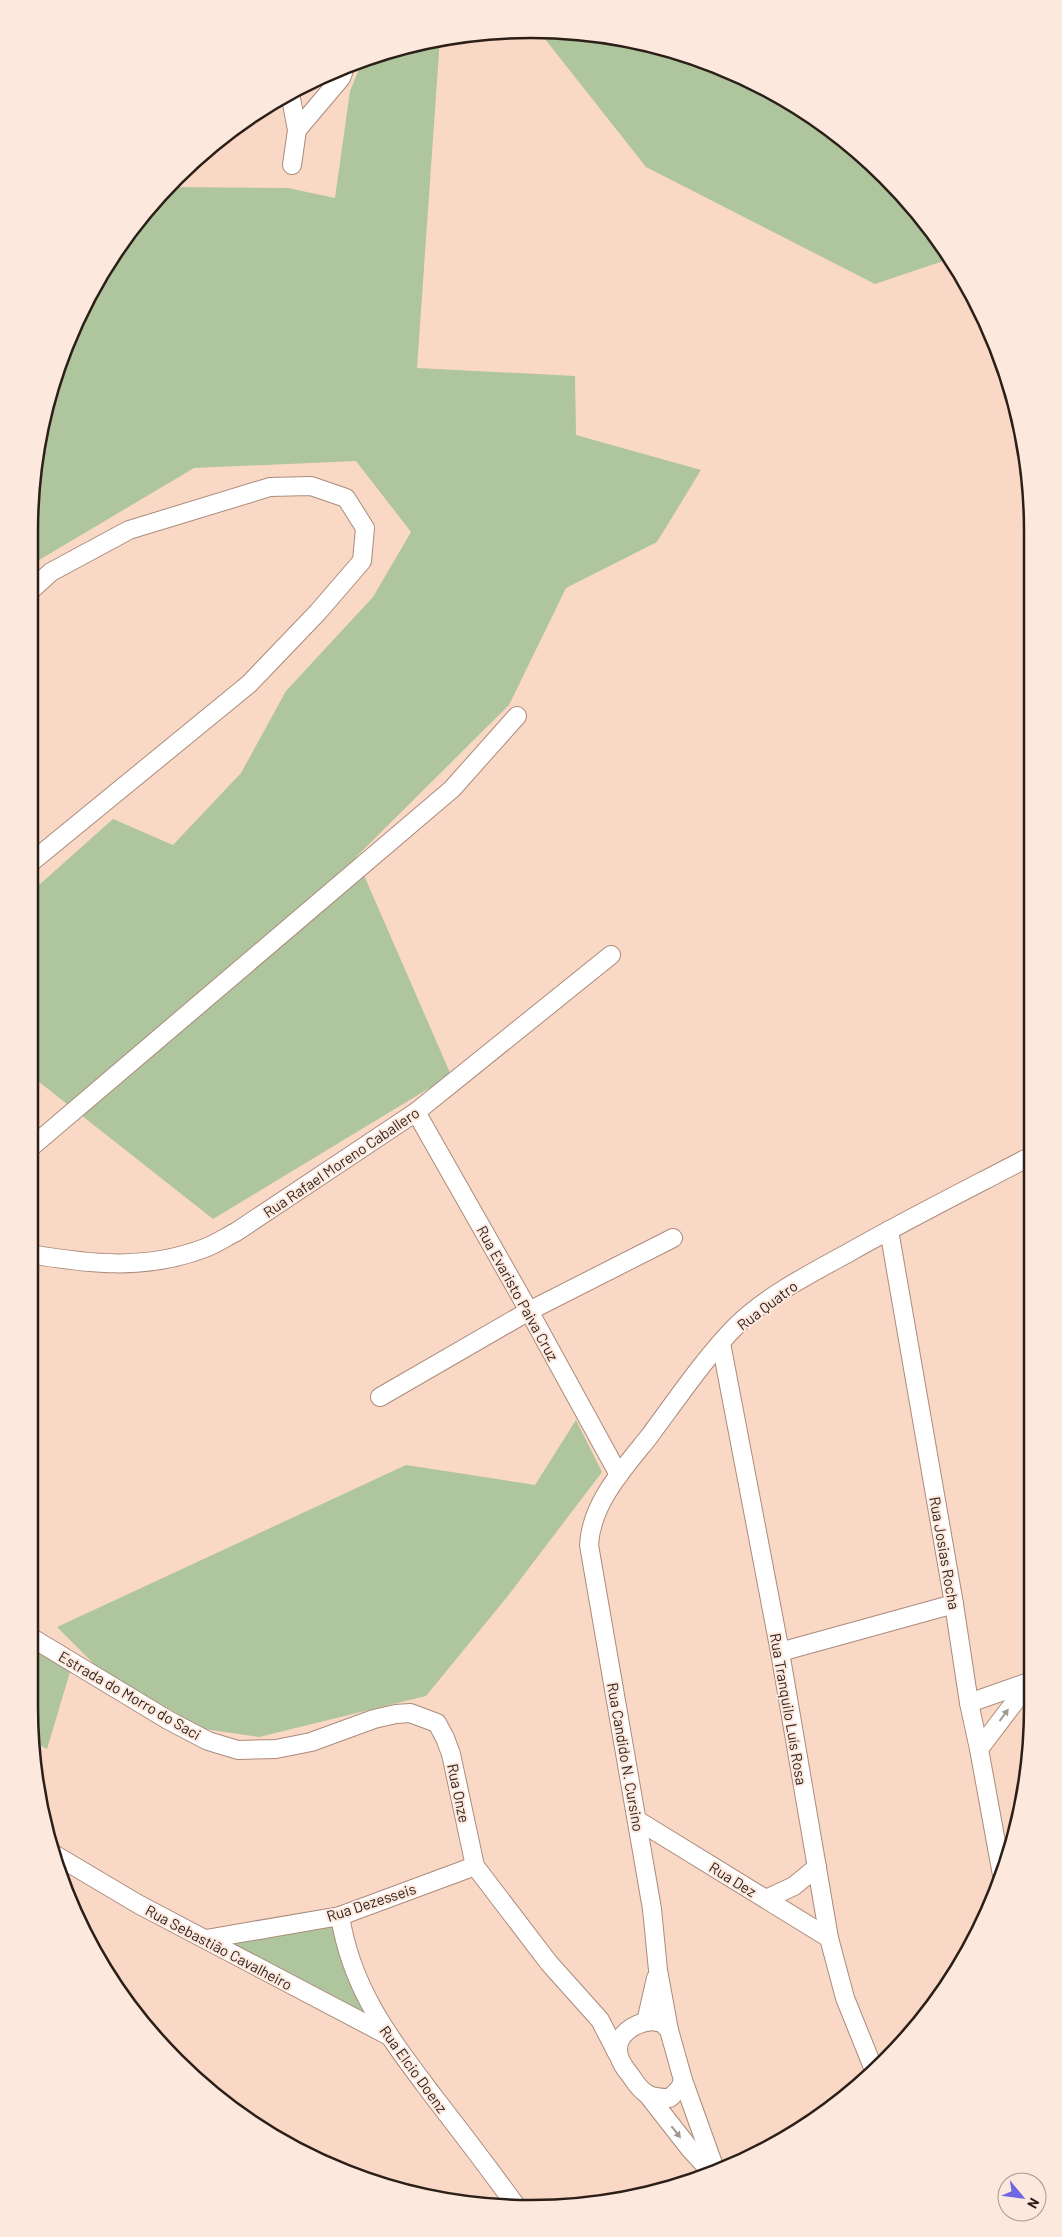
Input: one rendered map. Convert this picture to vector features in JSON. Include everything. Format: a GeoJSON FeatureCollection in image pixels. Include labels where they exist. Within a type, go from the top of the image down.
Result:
{"type":"FeatureCollection","features":[{"type":"Feature","properties":{"kind":"street"},"geometry":{"type":"LineString","coordinates":[[297,130],[342,75]]}},
{"type":"Feature","properties":{"kind":"street"},"geometry":{"type":"LineString","coordinates":[[291,100],[297,130],[292,166]]}},
{"type":"Feature","properties":{"kind":"street"},"geometry":{"type":"LineString","coordinates":[[38,584],[51,572],[129,530],[270,487],[312,486],[346,498],[365,528],[362,561],[318,612],[249,684],[38,857]]}},
{"type":"Feature","properties":{"kind":"street"},"geometry":{"type":"LineString","coordinates":[[38,1141],[452,789],[517,716]]}},
{"type":"Feature","properties":{"kind":"street","name":"Rua Rafael Moreno Caballero"},"geometry":{"type":"LineString","coordinates":[[38,1256],[88,1264],[132,1265],[172,1258],[206,1248],[236,1232],[416,1112],[611,955]]}},
{"type":"Feature","properties":{"kind":"street","name":"Rua Evaristo Paiva Cruz"},"geometry":{"type":"LineString","coordinates":[[416,1112],[619,1475]]}},
{"type":"Feature","properties":{"kind":"street","name":"Rua Quatro"},"geometry":{"type":"LineString","coordinates":[[589,1545],[590,1530],[598,1509],[619,1475],[721,1344],[753,1312],[809,1275],[889,1230],[1024,1160]]}},
{"type":"Feature","properties":{"kind":"street","name":"Rua Josias Rocha"},"geometry":{"type":"LineString","coordinates":[[889,1230],[954,1604],[969,1703],[999,1861]]}},
{"type":"Feature","properties":{"kind":"street"},"geometry":{"type":"LineString","coordinates":[[380,1397],[529,1312],[673,1238]]}},
{"type":"Feature","properties":{"kind":"street","name":"Rua Tranquilo Luís Rosa"},"geometry":{"type":"LineString","coordinates":[[721,1344],[780,1652],[829,1938],[844,1998],[871,2063]]}},
{"type":"Feature","properties":{"kind":"street","name":"Rua Candido N. Cursino"},"geometry":{"type":"LineString","coordinates":[[589,1545],[652,1910],[658,1970],[669,2030]]}},
{"type":"Feature","properties":{"kind":"street"},"geometry":{"type":"LineString","coordinates":[[780,1652],[954,1604]]}},
{"type":"Feature","properties":{"kind":"street","name":"Estrada do Morro do Saci"},"geometry":{"type":"LineString","coordinates":[[38,1641],[168,1720],[208,1741],[238,1750],[276,1749],[312,1742],[374,1719],[396,1714],[410,1713],[437,1723]]}},
{"type":"Feature","properties":{"kind":"street"},"geometry":{"type":"LineString","coordinates":[[969,1703],[1024,1683]]}},
{"type":"Feature","properties":{"kind":"street"},"geometry":{"type":"LineString","coordinates":[[979,1749],[1024,1689]]}},
{"type":"Feature","properties":{"kind":"street","name":"Rua Onze"},"geometry":{"type":"LineString","coordinates":[[437,1723],[451,1754],[475,1866]]}},
{"type":"Feature","properties":{"kind":"street","name":"Rua Dez"},"geometry":{"type":"LineString","coordinates":[[637,1820],[829,1938]]}},
{"type":"Feature","properties":{"kind":"street","name":"Rua Sebastião Cavalheiro"},"geometry":{"type":"LineString","coordinates":[[62,1860],[138,1904],[389,2036]]}},
{"type":"Feature","properties":{"kind":"street"},"geometry":{"type":"LineString","coordinates":[[475,1866],[549,1963],[600,2020],[636,2084],[647,2094],[706,2167]]}},
{"type":"Feature","properties":{"kind":"street","name":"Rua Dezesseis"},"geometry":{"type":"LineString","coordinates":[[206,1939],[340,1916],[475,1866]]}},
{"type":"Feature","properties":{"kind":"street"},"geometry":{"type":"LineString","coordinates":[[766,1900],[794,1886],[817,1867]]}},
{"type":"Feature","properties":{"kind":"street","name":"Rua Elcio Doenz"},"geometry":{"type":"LineString","coordinates":[[340,1916],[345,1945],[358,1982],[389,2036],[511,2199]]}},
{"type":"Feature","properties":{"kind":"street","name":"Rua Candido N. Cursino"},"geometry":{"type":"LineString","coordinates":[[638,2024],[658,1970]]}},
{"type":"Feature","properties":{"kind":"street"},"geometry":{"type":"LineString","coordinates":[[600,2020],[638,2024],[662,2024],[669,2030],[683,2080],[713,2164]]}},
{"type":"Feature","properties":{"kind":"street"},"geometry":{"type":"LineString","coordinates":[[618,2055],[621,2040],[638,2024]]}},
{"type":"Feature","properties":{"kind":"street"},"geometry":{"type":"LineString","coordinates":[[647,2094],[656,2098],[670,2098],[676,2094],[683,2080]]}},
{"type":"Feature","properties":{"kind":"street"},"geometry":{"type":"LineString","coordinates":[[502,2187],[503,2198]]}},
{"type":"Feature","properties":{"kind":"green space"},"geometry":{"type":"Polygon","coordinates":[[[544,38],[595,42],[659,54],[720,75],[778,104],[831,139],[880,182],[923,231],[943,261],[875,284],[646,167],[544,38]]]}},
{"type":"Feature","properties":{"kind":"green space"},"geometry":{"type":"Polygon","coordinates":[[[439,46],[417,368],[575,376],[576,435],[701,470],[657,542],[566,588],[509,705],[356,857],[451,1075],[213,1219],[38,1081],[38,887],[113,819],[173,845],[241,773],[286,691],[373,597],[411,532],[356,461],[194,468],[38,561],[39,499],[42,467],[54,403],[75,342],[104,284],[139,231],[177,187],[288,188],[335,198],[350,91],[359,69],[403,54],[439,46]]]}},
{"type":"Feature","properties":{"kind":"green space"},"geometry":{"type":"Polygon","coordinates":[[[576,1420],[602,1472],[507,1597],[426,1696],[259,1737],[204,1729],[98,1668],[57,1627],[406,1465],[535,1485],[576,1420]]]}},
{"type":"Feature","properties":{"kind":"green space"},"geometry":{"type":"Polygon","coordinates":[[[38,1641],[73,1662],[47,1749],[40,1745],[39,1738],[38,1641]]]}},
{"type":"Feature","properties":{"kind":"green space"},"geometry":{"type":"Polygon","coordinates":[[[340,1916],[389,2036],[206,1939],[340,1916]]]}}]}
